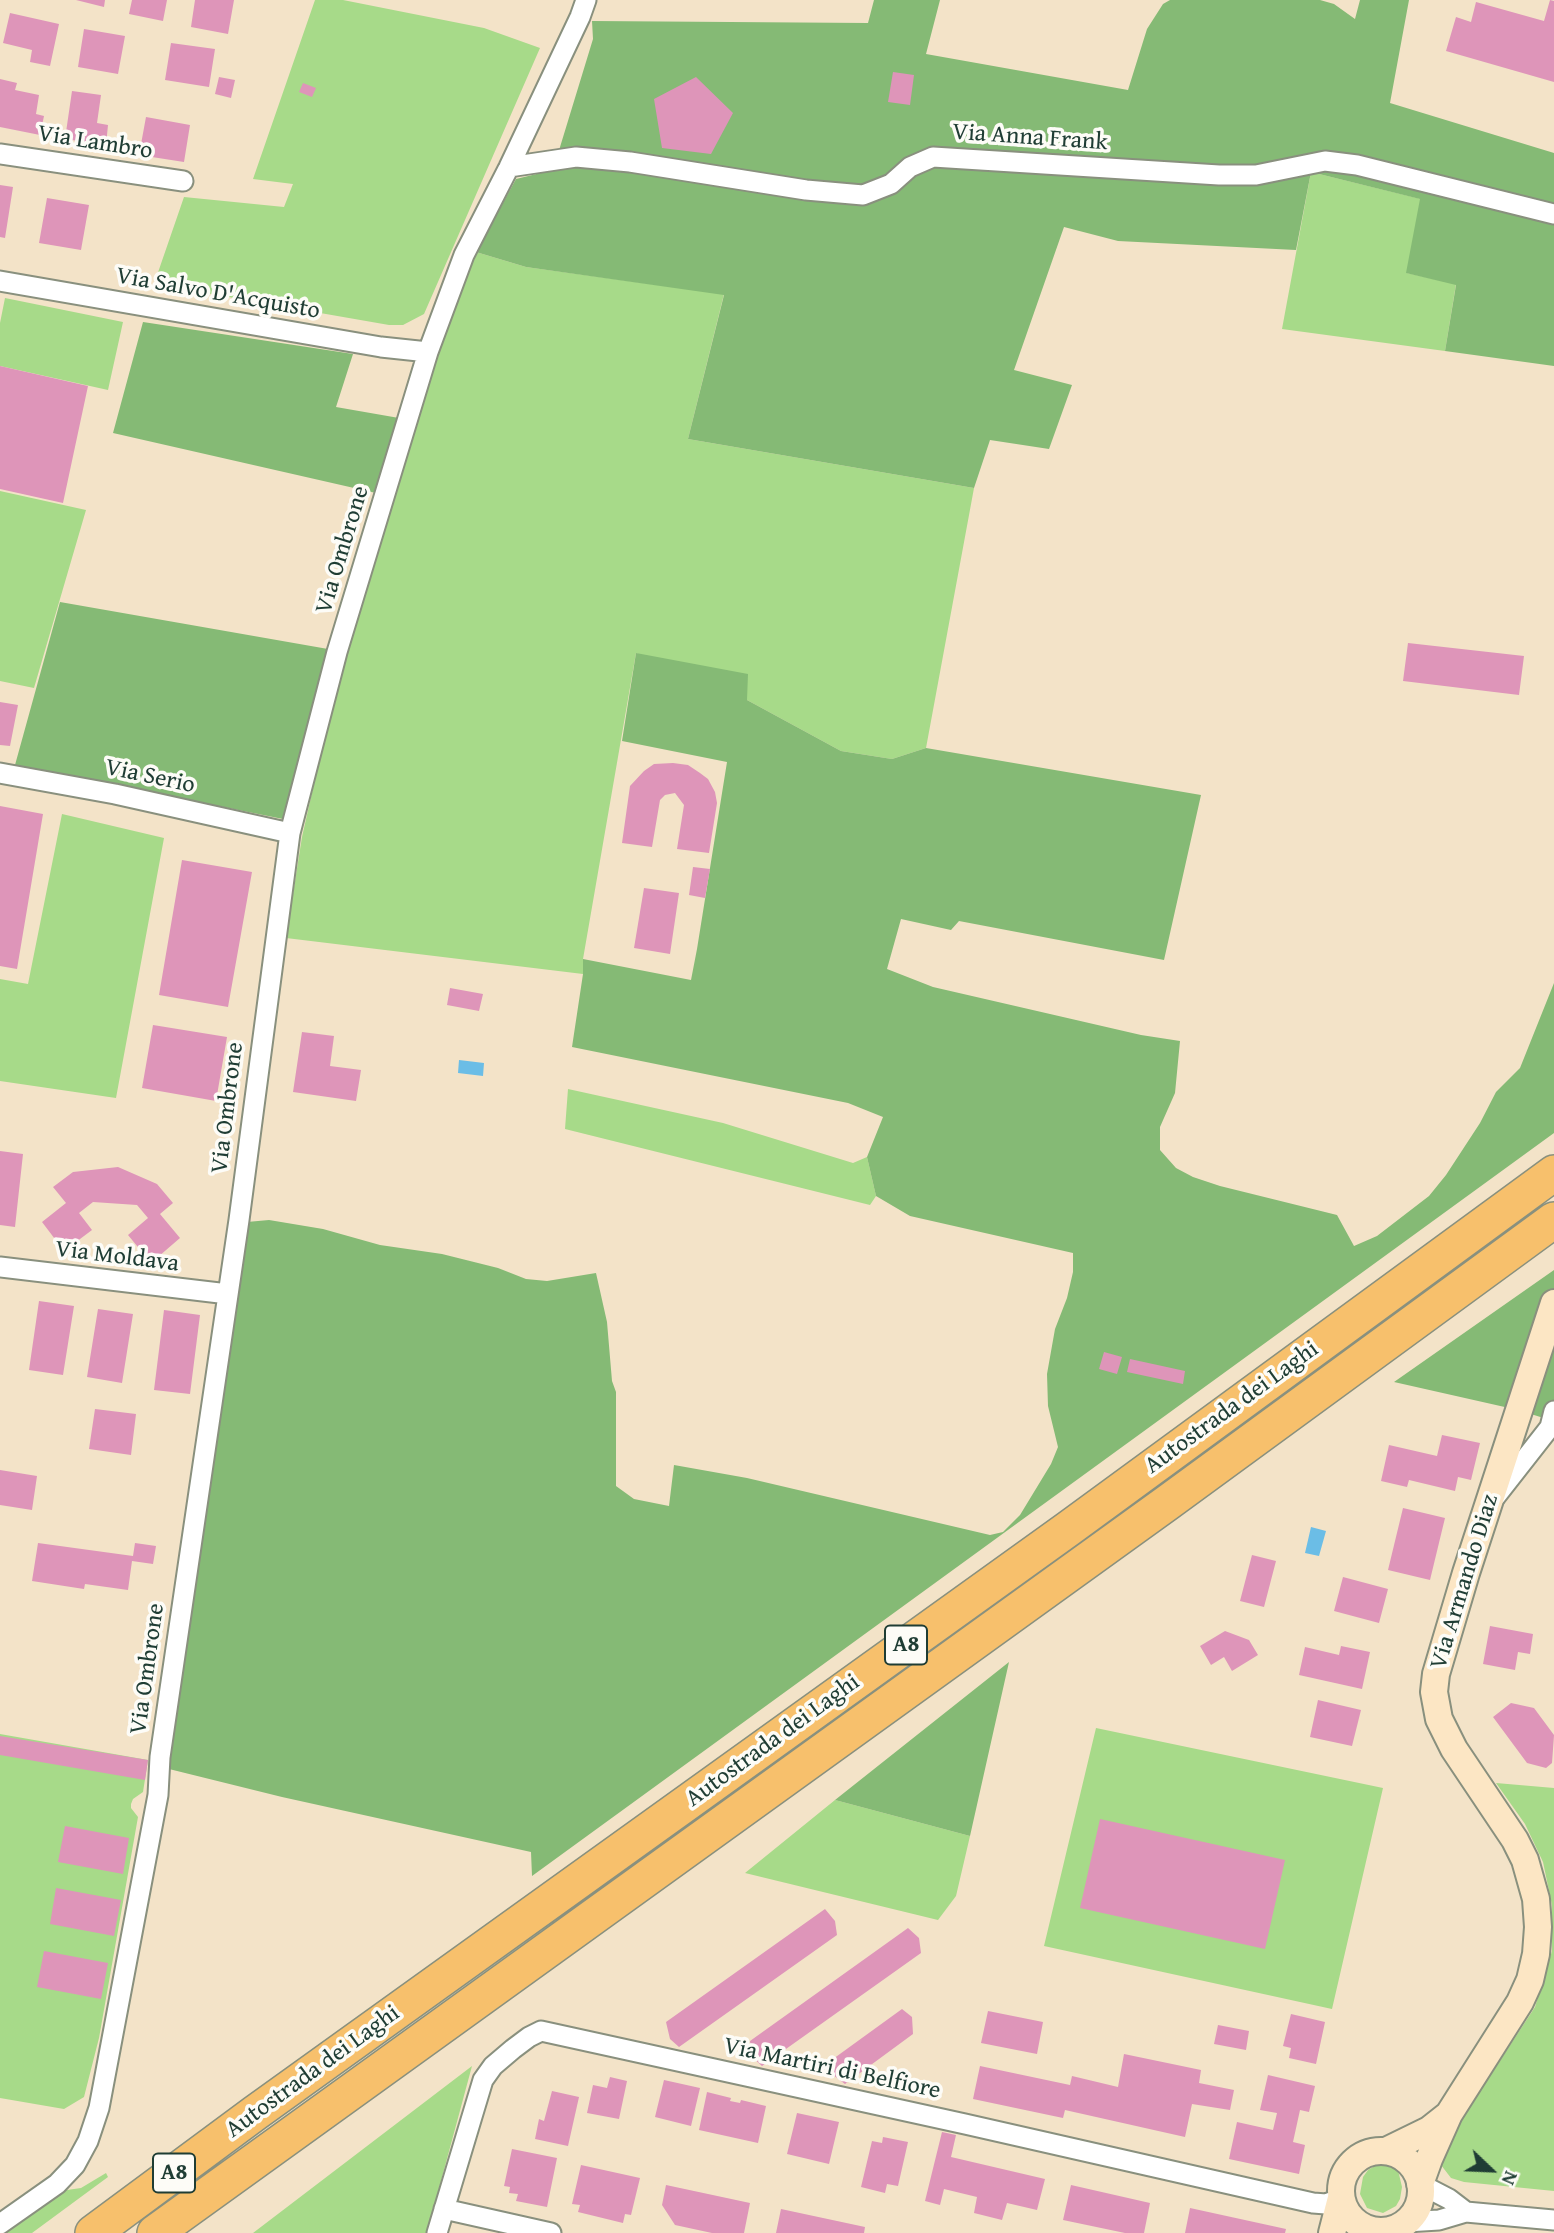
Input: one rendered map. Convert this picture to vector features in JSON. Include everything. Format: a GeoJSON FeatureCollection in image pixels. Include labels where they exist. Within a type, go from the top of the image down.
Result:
{"type":"FeatureCollection","features":[{"type":"Feature","properties":{"kind":"highway","name":"Autostrada dei Laghi"},"geometry":{"type":"LineString","coordinates":[[93,2233],[288,2089],[1068,1529],[1554,1173]]}},
{"type":"Feature","properties":{"kind":"highway","name":"Autostrada dei Laghi"},"geometry":{"type":"LineString","coordinates":[[155,2233],[1167,1503],[1554,1220]]}},
{"type":"Feature","properties":{"kind":"street","name":"Via Ombrone"},"geometry":{"type":"LineString","coordinates":[[0,2224],[57,2183],[75,2165],[88,2141],[99,2108],[158,1795],[160,1757],[228,1294],[290,833],[337,652],[428,352],[464,254],[509,167],[586,0]]}},
{"type":"Feature","properties":{"kind":"street","name":"Via Lambro"},"geometry":{"type":"LineString","coordinates":[[0,154],[183,181]]}},
{"type":"Feature","properties":{"kind":"street","name":"Via Anna Frank"},"geometry":{"type":"LineString","coordinates":[[509,167],[576,157],[630,162],[806,190],[863,195],[891,184],[910,167],[933,157],[1219,175],[1256,175],[1325,161],[1357,165],[1554,215]]}},
{"type":"Feature","properties":{"kind":"street","name":"Via Salvo D'Acquisto"},"geometry":{"type":"LineString","coordinates":[[0,281],[381,347],[428,352]]}},
{"type":"Feature","properties":{"kind":"street","name":"Via Serio"},"geometry":{"type":"LineString","coordinates":[[0,773],[115,794],[290,833]]}},
{"type":"Feature","properties":{"kind":"street","name":"Via Moldava"},"geometry":{"type":"LineString","coordinates":[[0,1267],[228,1294]]}},
{"type":"Feature","properties":{"kind":"street","name":"Via Armando Diaz"},"geometry":{"type":"LineString","coordinates":[[1406,2222],[1418,2205],[1420,2184],[1449,2114],[1520,2002],[1534,1968],[1538,1940],[1536,1899],[1525,1860],[1515,1840],[1454,1749],[1434,1701],[1436,1674],[1486,1509],[1554,1303]]}},
{"type":"Feature","properties":{"kind":"street"},"geometry":{"type":"LineString","coordinates":[[1486,1509],[1553,1421]]}},
{"type":"Feature","properties":{"kind":"street","name":"Via Martiri di Belfiore"},"geometry":{"type":"LineString","coordinates":[[437,2233],[483,2080],[493,2066],[528,2036],[541,2032],[551,2032],[1313,2203],[1326,2204],[1341,2198]]}},
{"type":"Feature","properties":{"kind":"street","name":"Via Armando Diaz"},"geometry":{"type":"LineString","coordinates":[[1332,2233],[1341,2198],[1341,2187],[1349,2166],[1364,2155],[1386,2151],[1429,2130],[1449,2114]]}},
{"type":"Feature","properties":{"kind":"street"},"geometry":{"type":"LineString","coordinates":[[1386,2151],[1396,2154],[1412,2166],[1420,2184],[1449,2199],[1466,2212]]}},
{"type":"Feature","properties":{"kind":"street"},"geometry":{"type":"LineString","coordinates":[[1341,2198],[1354,2221],[1377,2232],[1388,2231],[1406,2222],[1439,2220],[1466,2212],[1554,2220]]}},
{"type":"Feature","properties":{"kind":"street"},"geometry":{"type":"LineString","coordinates":[[444,2209],[551,2233]]}},
{"type":"Feature","properties":{"kind":"green space"},"geometry":{"type":"Polygon","coordinates":[[[315,0],[343,0],[484,28],[540,48],[424,314],[403,325],[389,325],[154,284],[184,197],[284,207],[293,184],[253,179],[315,0]]]}},
{"type":"Feature","properties":{"kind":"green space"},"geometry":{"type":"Polygon","coordinates":[[[874,0],[940,0],[926,54],[1128,90],[1147,29],[1163,4],[1170,0],[1320,0],[1334,4],[1355,19],[1360,0],[1409,0],[1390,103],[1554,153],[1554,366],[1445,351],[1456,285],[1406,273],[1420,199],[1311,172],[1296,250],[1118,241],[1064,227],[1014,370],[1072,385],[1049,449],[990,440],[974,488],[688,439],[724,295],[526,267],[476,252],[516,179],[553,170],[593,39],[592,21],[868,23],[874,0]]]}},
{"type":"Feature","properties":{"kind":"green space"},"geometry":{"type":"Polygon","coordinates":[[[1311,172],[1421,199],[1407,273],[1456,284],[1445,351],[1282,329],[1311,172]]]}},
{"type":"Feature","properties":{"kind":"green space"},"geometry":{"type":"Polygon","coordinates":[[[476,252],[526,267],[724,294],[688,439],[974,488],[926,748],[892,759],[841,751],[747,700],[636,653],[583,959],[583,974],[286,938],[302,837],[343,655],[438,353],[476,252]]]}},
{"type":"Feature","properties":{"kind":"green space"},"geometry":{"type":"Polygon","coordinates":[[[5,298],[123,322],[108,390],[0,366],[0,323],[5,298]]]}},
{"type":"Feature","properties":{"kind":"green space"},"geometry":{"type":"Polygon","coordinates":[[[143,322],[353,354],[336,407],[399,418],[376,493],[113,433],[143,322]]]}},
{"type":"Feature","properties":{"kind":"green space"},"geometry":{"type":"Polygon","coordinates":[[[0,491],[86,510],[34,688],[0,681],[0,491]]]}},
{"type":"Feature","properties":{"kind":"green space"},"geometry":{"type":"Polygon","coordinates":[[[60,602],[328,649],[283,819],[15,765],[60,602]]]}},
{"type":"Feature","properties":{"kind":"green space"},"geometry":{"type":"Polygon","coordinates":[[[636,653],[748,674],[747,700],[841,751],[892,759],[926,748],[1201,795],[1164,960],[959,921],[951,930],[901,919],[887,969],[933,987],[1141,1035],[1180,1041],[1175,1093],[1160,1127],[1160,1150],[1176,1168],[1193,1177],[1337,1215],[1354,1246],[1377,1236],[1429,1196],[1446,1175],[1480,1123],[1496,1092],[1520,1068],[1554,983],[1554,1133],[532,1876],[531,1852],[169,1769],[166,1756],[247,1222],[269,1220],[323,1229],[380,1245],[442,1254],[498,1268],[526,1279],[547,1281],[596,1273],[607,1322],[612,1381],[616,1392],[616,1486],[634,1499],[669,1506],[674,1465],[747,1478],[990,1535],[1003,1532],[1020,1515],[1051,1464],[1058,1447],[1048,1406],[1047,1374],[1055,1329],[1067,1298],[1073,1272],[1073,1253],[910,1216],[876,1196],[867,1157],[883,1117],[848,1103],[572,1047],[583,959],[691,980],[697,949],[727,762],[622,741],[636,653]]]}},
{"type":"Feature","properties":{"kind":"green space"},"geometry":{"type":"Polygon","coordinates":[[[62,814],[164,838],[116,1098],[0,1081],[0,979],[28,984],[62,814]]]}},
{"type":"Feature","properties":{"kind":"green space"},"geometry":{"type":"Polygon","coordinates":[[[568,1089],[723,1123],[853,1163],[867,1157],[876,1196],[870,1205],[565,1129],[568,1089]]]}},
{"type":"Feature","properties":{"kind":"green space"},"geometry":{"type":"Polygon","coordinates":[[[1554,1270],[1554,1412],[1550,1420],[1518,1410],[1394,1382],[1554,1270]]]}},
{"type":"Feature","properties":{"kind":"green space"},"geometry":{"type":"Polygon","coordinates":[[[1009,1662],[970,1836],[835,1800],[1009,1662]]]}},
{"type":"Feature","properties":{"kind":"green space"},"geometry":{"type":"Polygon","coordinates":[[[1096,1728],[1383,1788],[1332,2009],[1044,1946],[1096,1728]]]}},
{"type":"Feature","properties":{"kind":"green space"},"geometry":{"type":"Polygon","coordinates":[[[0,1734],[148,1760],[143,1792],[133,1799],[131,1804],[138,1817],[99,2038],[84,2097],[64,2109],[0,2098],[0,1734]]]}},
{"type":"Feature","properties":{"kind":"green space"},"geometry":{"type":"Polygon","coordinates":[[[1496,1783],[1554,1788],[1554,2191],[1464,2182],[1451,2178],[1441,2165],[1443,2148],[1535,2007],[1552,1951],[1552,1905],[1543,1862],[1525,1824],[1496,1783]]]}},
{"type":"Feature","properties":{"kind":"green space"},"geometry":{"type":"Polygon","coordinates":[[[835,1800],[970,1836],[956,1896],[938,1920],[745,1873],[835,1800]]]}},
{"type":"Feature","properties":{"kind":"green space"},"geometry":{"type":"Polygon","coordinates":[[[472,2066],[427,2233],[253,2233],[472,2066]]]}},
{"type":"Feature","properties":{"kind":"green space"},"geometry":{"type":"Polygon","coordinates":[[[1380,2163],[1394,2166],[1398,2170],[1402,2187],[1396,2206],[1383,2213],[1367,2208],[1360,2194],[1363,2177],[1368,2170],[1380,2163]]]}},
{"type":"Feature","properties":{"kind":"green space"},"geometry":{"type":"Polygon","coordinates":[[[106,2173],[108,2177],[32,2233],[0,2233],[60,2191],[81,2188],[106,2173]]]}},
{"type":"Feature","properties":{"kind":"water"},"geometry":{"type":"Polygon","coordinates":[[[459,1060],[484,1063],[483,1076],[458,1073],[459,1060]]]}},
{"type":"Feature","properties":{"kind":"water"},"geometry":{"type":"Polygon","coordinates":[[[1311,1527],[1326,1531],[1319,1556],[1305,1553],[1311,1527]]]}},
{"type":"Feature","properties":{"kind":"building"},"geometry":{"type":"Polygon","coordinates":[[[76,0],[105,0],[104,7],[76,0]]]}},
{"type":"Feature","properties":{"kind":"building"},"geometry":{"type":"Polygon","coordinates":[[[132,0],[167,0],[163,21],[129,14],[132,0]]]}},
{"type":"Feature","properties":{"kind":"building"},"geometry":{"type":"Polygon","coordinates":[[[195,0],[234,0],[228,34],[191,27],[195,0]]]}},
{"type":"Feature","properties":{"kind":"building"},"geometry":{"type":"Polygon","coordinates":[[[1550,0],[1554,1],[1554,82],[1446,51],[1456,17],[1471,22],[1476,2],[1544,21],[1550,0]]]}},
{"type":"Feature","properties":{"kind":"building"},"geometry":{"type":"Polygon","coordinates":[[[10,13],[59,24],[50,66],[30,62],[32,50],[3,43],[10,13]]]}},
{"type":"Feature","properties":{"kind":"building"},"geometry":{"type":"Polygon","coordinates":[[[84,29],[125,36],[118,74],[78,67],[84,29]]]}},
{"type":"Feature","properties":{"kind":"building"},"geometry":{"type":"Polygon","coordinates":[[[171,43],[215,49],[209,87],[165,80],[171,43]]]}},
{"type":"Feature","properties":{"kind":"building"},"geometry":{"type":"Polygon","coordinates":[[[893,72],[914,75],[910,105],[888,102],[893,72]]]}},
{"type":"Feature","properties":{"kind":"building"},"geometry":{"type":"Polygon","coordinates":[[[219,77],[235,80],[231,98],[215,94],[219,77]]]}},
{"type":"Feature","properties":{"kind":"building"},"geometry":{"type":"Polygon","coordinates":[[[696,77],[733,113],[711,154],[662,148],[654,99],[696,77]]]}},
{"type":"Feature","properties":{"kind":"building"},"geometry":{"type":"Polygon","coordinates":[[[0,79],[17,83],[15,90],[39,95],[36,114],[44,116],[40,135],[0,127],[0,79]]]}},
{"type":"Feature","properties":{"kind":"building"},"geometry":{"type":"Polygon","coordinates":[[[303,83],[316,88],[312,97],[299,92],[303,83]]]}},
{"type":"Feature","properties":{"kind":"building"},"geometry":{"type":"Polygon","coordinates":[[[72,91],[101,95],[97,123],[108,125],[106,145],[65,139],[72,91]]]}},
{"type":"Feature","properties":{"kind":"building"},"geometry":{"type":"Polygon","coordinates":[[[146,117],[190,125],[184,162],[139,155],[146,117]]]}},
{"type":"Feature","properties":{"kind":"building"},"geometry":{"type":"Polygon","coordinates":[[[0,185],[13,187],[5,238],[0,237],[0,185]]]}},
{"type":"Feature","properties":{"kind":"building"},"geometry":{"type":"Polygon","coordinates":[[[47,198],[89,205],[81,250],[39,243],[47,198]]]}},
{"type":"Feature","properties":{"kind":"building"},"geometry":{"type":"Polygon","coordinates":[[[0,366],[88,386],[63,503],[0,489],[0,366]]]}},
{"type":"Feature","properties":{"kind":"building"},"geometry":{"type":"Polygon","coordinates":[[[1408,643],[1524,656],[1519,695],[1403,681],[1408,643]]]}},
{"type":"Feature","properties":{"kind":"building"},"geometry":{"type":"Polygon","coordinates":[[[0,702],[18,705],[10,746],[0,745],[0,702]]]}},
{"type":"Feature","properties":{"kind":"building"},"geometry":{"type":"Polygon","coordinates":[[[654,764],[688,765],[700,773],[708,779],[715,792],[717,803],[709,853],[677,849],[684,805],[675,793],[665,795],[660,800],[652,847],[622,843],[630,786],[654,764]]]}},
{"type":"Feature","properties":{"kind":"building"},"geometry":{"type":"Polygon","coordinates":[[[0,806],[43,814],[17,969],[0,966],[0,806]]]}},
{"type":"Feature","properties":{"kind":"building"},"geometry":{"type":"Polygon","coordinates":[[[182,860],[252,872],[228,1007],[159,995],[182,860]]]}},
{"type":"Feature","properties":{"kind":"building"},"geometry":{"type":"Polygon","coordinates":[[[693,867],[710,869],[705,898],[689,895],[693,867]]]}},
{"type":"Feature","properties":{"kind":"building"},"geometry":{"type":"Polygon","coordinates":[[[644,888],[679,893],[670,954],[634,948],[644,888]]]}},
{"type":"Feature","properties":{"kind":"building"},"geometry":{"type":"Polygon","coordinates":[[[450,988],[483,994],[479,1011],[447,1005],[450,988]]]}},
{"type":"Feature","properties":{"kind":"building"},"geometry":{"type":"Polygon","coordinates":[[[153,1025],[227,1037],[216,1101],[142,1088],[153,1025]]]}},
{"type":"Feature","properties":{"kind":"building"},"geometry":{"type":"Polygon","coordinates":[[[302,1032],[334,1036],[330,1066],[361,1070],[356,1101],[293,1092],[302,1032]]]}},
{"type":"Feature","properties":{"kind":"building"},"geometry":{"type":"Polygon","coordinates":[[[0,1151],[23,1154],[15,1227],[0,1225],[0,1151]]]}},
{"type":"Feature","properties":{"kind":"building"},"geometry":{"type":"Polygon","coordinates":[[[118,1167],[157,1184],[173,1203],[160,1214],[180,1238],[151,1263],[128,1235],[148,1218],[137,1205],[93,1202],[79,1213],[92,1230],[64,1251],[42,1222],[66,1203],[53,1187],[73,1172],[118,1167]]]}},
{"type":"Feature","properties":{"kind":"building"},"geometry":{"type":"Polygon","coordinates":[[[39,1301],[74,1306],[63,1375],[29,1370],[39,1301]]]}},
{"type":"Feature","properties":{"kind":"building"},"geometry":{"type":"Polygon","coordinates":[[[98,1309],[133,1314],[122,1383],[87,1377],[98,1309]]]}},
{"type":"Feature","properties":{"kind":"building"},"geometry":{"type":"Polygon","coordinates":[[[164,1310],[200,1315],[190,1394],[154,1390],[164,1310]]]}},
{"type":"Feature","properties":{"kind":"building"},"geometry":{"type":"Polygon","coordinates":[[[1104,1352],[1122,1357],[1117,1374],[1099,1369],[1104,1352]]]}},
{"type":"Feature","properties":{"kind":"building"},"geometry":{"type":"Polygon","coordinates":[[[1130,1359],[1185,1371],[1183,1384],[1127,1372],[1130,1359]]]}},
{"type":"Feature","properties":{"kind":"building"},"geometry":{"type":"Polygon","coordinates":[[[95,1409],[136,1414],[131,1455],[89,1449],[95,1409]]]}},
{"type":"Feature","properties":{"kind":"building"},"geometry":{"type":"Polygon","coordinates":[[[1442,1435],[1480,1443],[1471,1480],[1458,1477],[1455,1491],[1409,1480],[1407,1487],[1381,1481],[1389,1445],[1437,1456],[1442,1435]]]}},
{"type":"Feature","properties":{"kind":"building"},"geometry":{"type":"Polygon","coordinates":[[[0,1470],[37,1476],[32,1510],[0,1505],[0,1470]]]}},
{"type":"Feature","properties":{"kind":"building"},"geometry":{"type":"Polygon","coordinates":[[[1403,1508],[1445,1518],[1430,1580],[1388,1570],[1403,1508]]]}},
{"type":"Feature","properties":{"kind":"building"},"geometry":{"type":"Polygon","coordinates":[[[38,1543],[133,1556],[135,1543],[156,1546],[153,1564],[132,1561],[128,1590],[85,1584],[84,1589],[32,1581],[38,1543]]]}},
{"type":"Feature","properties":{"kind":"building"},"geometry":{"type":"Polygon","coordinates":[[[1252,1555],[1276,1561],[1264,1607],[1240,1601],[1252,1555]]]}},
{"type":"Feature","properties":{"kind":"building"},"geometry":{"type":"Polygon","coordinates":[[[1343,1577],[1388,1589],[1379,1623],[1334,1611],[1343,1577]]]}},
{"type":"Feature","properties":{"kind":"building"},"geometry":{"type":"Polygon","coordinates":[[[1490,1626],[1533,1634],[1530,1654],[1518,1652],[1515,1670],[1483,1664],[1490,1626]]]}},
{"type":"Feature","properties":{"kind":"building"},"geometry":{"type":"Polygon","coordinates":[[[1225,1631],[1249,1640],[1258,1655],[1232,1671],[1224,1657],[1211,1665],[1200,1646],[1225,1631]]]}},
{"type":"Feature","properties":{"kind":"building"},"geometry":{"type":"Polygon","coordinates":[[[1341,1646],[1370,1652],[1362,1689],[1299,1675],[1305,1647],[1339,1655],[1341,1646]]]}},
{"type":"Feature","properties":{"kind":"building"},"geometry":{"type":"Polygon","coordinates":[[[1318,1700],[1361,1710],[1352,1746],[1310,1737],[1318,1700]]]}},
{"type":"Feature","properties":{"kind":"building"},"geometry":{"type":"Polygon","coordinates":[[[1511,1703],[1534,1708],[1554,1735],[1552,1763],[1546,1768],[1527,1763],[1493,1717],[1511,1703]]]}},
{"type":"Feature","properties":{"kind":"building"},"geometry":{"type":"Polygon","coordinates":[[[0,1736],[148,1760],[145,1780],[0,1755],[0,1736]]]}},
{"type":"Feature","properties":{"kind":"building"},"geometry":{"type":"Polygon","coordinates":[[[1100,1819],[1285,1860],[1265,1949],[1080,1908],[1100,1819]]]}},
{"type":"Feature","properties":{"kind":"building"},"geometry":{"type":"Polygon","coordinates":[[[65,1826],[129,1838],[123,1874],[58,1862],[65,1826]]]}},
{"type":"Feature","properties":{"kind":"building"},"geometry":{"type":"Polygon","coordinates":[[[56,1888],[121,1900],[114,1936],[50,1924],[56,1888]]]}},
{"type":"Feature","properties":{"kind":"building"},"geometry":{"type":"Polygon","coordinates":[[[825,1909],[835,1921],[837,1935],[679,2047],[670,2039],[666,2022],[825,1909]]]}},
{"type":"Feature","properties":{"kind":"building"},"geometry":{"type":"Polygon","coordinates":[[[908,1928],[919,1938],[921,1953],[762,2066],[752,2057],[750,2041],[908,1928]]]}},
{"type":"Feature","properties":{"kind":"building"},"geometry":{"type":"Polygon","coordinates":[[[44,1951],[108,1963],[101,1999],[37,1987],[44,1951]]]}},
{"type":"Feature","properties":{"kind":"building"},"geometry":{"type":"Polygon","coordinates":[[[902,2009],[912,2017],[913,2034],[845,2084],[833,2075],[833,2059],[902,2009]]]}},
{"type":"Feature","properties":{"kind":"building"},"geometry":{"type":"Polygon","coordinates":[[[988,2011],[1043,2022],[1037,2054],[981,2043],[988,2011]]]}},
{"type":"Feature","properties":{"kind":"building"},"geometry":{"type":"Polygon","coordinates":[[[1291,2014],[1325,2022],[1316,2064],[1289,2058],[1291,2048],[1283,2046],[1291,2014]]]}},
{"type":"Feature","properties":{"kind":"building"},"geometry":{"type":"Polygon","coordinates":[[[1218,2025],[1249,2031],[1246,2050],[1214,2044],[1218,2025]]]}},
{"type":"Feature","properties":{"kind":"building"},"geometry":{"type":"Polygon","coordinates":[[[1124,2054],[1201,2070],[1199,2083],[1234,2090],[1230,2110],[1192,2104],[1185,2137],[1065,2110],[1063,2118],[973,2099],[980,2066],[1070,2085],[1072,2076],[1118,2087],[1124,2054]]]}},
{"type":"Feature","properties":{"kind":"building"},"geometry":{"type":"Polygon","coordinates":[[[1268,2075],[1315,2086],[1309,2112],[1300,2110],[1293,2142],[1305,2145],[1299,2174],[1229,2159],[1237,2122],[1273,2130],[1277,2113],[1260,2110],[1268,2075]]]}},
{"type":"Feature","properties":{"kind":"building"},"geometry":{"type":"Polygon","coordinates":[[[610,2077],[627,2081],[619,2119],[587,2113],[593,2085],[607,2088],[610,2077]]]}},
{"type":"Feature","properties":{"kind":"building"},"geometry":{"type":"Polygon","coordinates":[[[664,2080],[700,2088],[691,2126],[655,2117],[664,2080]]]}},
{"type":"Feature","properties":{"kind":"building"},"geometry":{"type":"Polygon","coordinates":[[[552,2091],[579,2097],[568,2146],[535,2139],[539,2119],[544,2121],[552,2091]]]}},
{"type":"Feature","properties":{"kind":"building"},"geometry":{"type":"Polygon","coordinates":[[[707,2092],[731,2098],[730,2101],[740,2103],[741,2100],[766,2106],[758,2143],[699,2130],[707,2092]]]}},
{"type":"Feature","properties":{"kind":"building"},"geometry":{"type":"Polygon","coordinates":[[[797,2113],[839,2122],[829,2164],[787,2154],[797,2113]]]}},
{"type":"Feature","properties":{"kind":"building"},"geometry":{"type":"Polygon","coordinates":[[[942,2132],[956,2135],[951,2157],[1045,2179],[1037,2210],[1007,2203],[1002,2220],[974,2213],[977,2197],[944,2189],[940,2205],[925,2201],[942,2132]]]}},
{"type":"Feature","properties":{"kind":"building"},"geometry":{"type":"Polygon","coordinates":[[[883,2137],[908,2142],[898,2186],[887,2184],[885,2193],[861,2187],[872,2141],[882,2143],[883,2137]]]}},
{"type":"Feature","properties":{"kind":"building"},"geometry":{"type":"Polygon","coordinates":[[[512,2149],[557,2158],[547,2207],[516,2201],[518,2194],[509,2193],[510,2187],[504,2186],[512,2149]]]}},
{"type":"Feature","properties":{"kind":"building"},"geometry":{"type":"Polygon","coordinates":[[[581,2165],[640,2178],[631,2215],[625,2214],[623,2223],[578,2212],[580,2205],[572,2204],[581,2165]]]}},
{"type":"Feature","properties":{"kind":"building"},"geometry":{"type":"Polygon","coordinates":[[[666,2185],[750,2203],[744,2233],[712,2233],[675,2225],[662,2205],[666,2185]]]}},
{"type":"Feature","properties":{"kind":"building"},"geometry":{"type":"Polygon","coordinates":[[[1071,2185],[1150,2203],[1144,2233],[1125,2233],[1063,2220],[1071,2185]]]}},
{"type":"Feature","properties":{"kind":"building"},"geometry":{"type":"Polygon","coordinates":[[[1190,2208],[1286,2229],[1285,2233],[1185,2233],[1190,2208]]]}},
{"type":"Feature","properties":{"kind":"building"},"geometry":{"type":"Polygon","coordinates":[[[781,2209],[865,2227],[864,2233],[776,2233],[781,2209]]]}}]}
